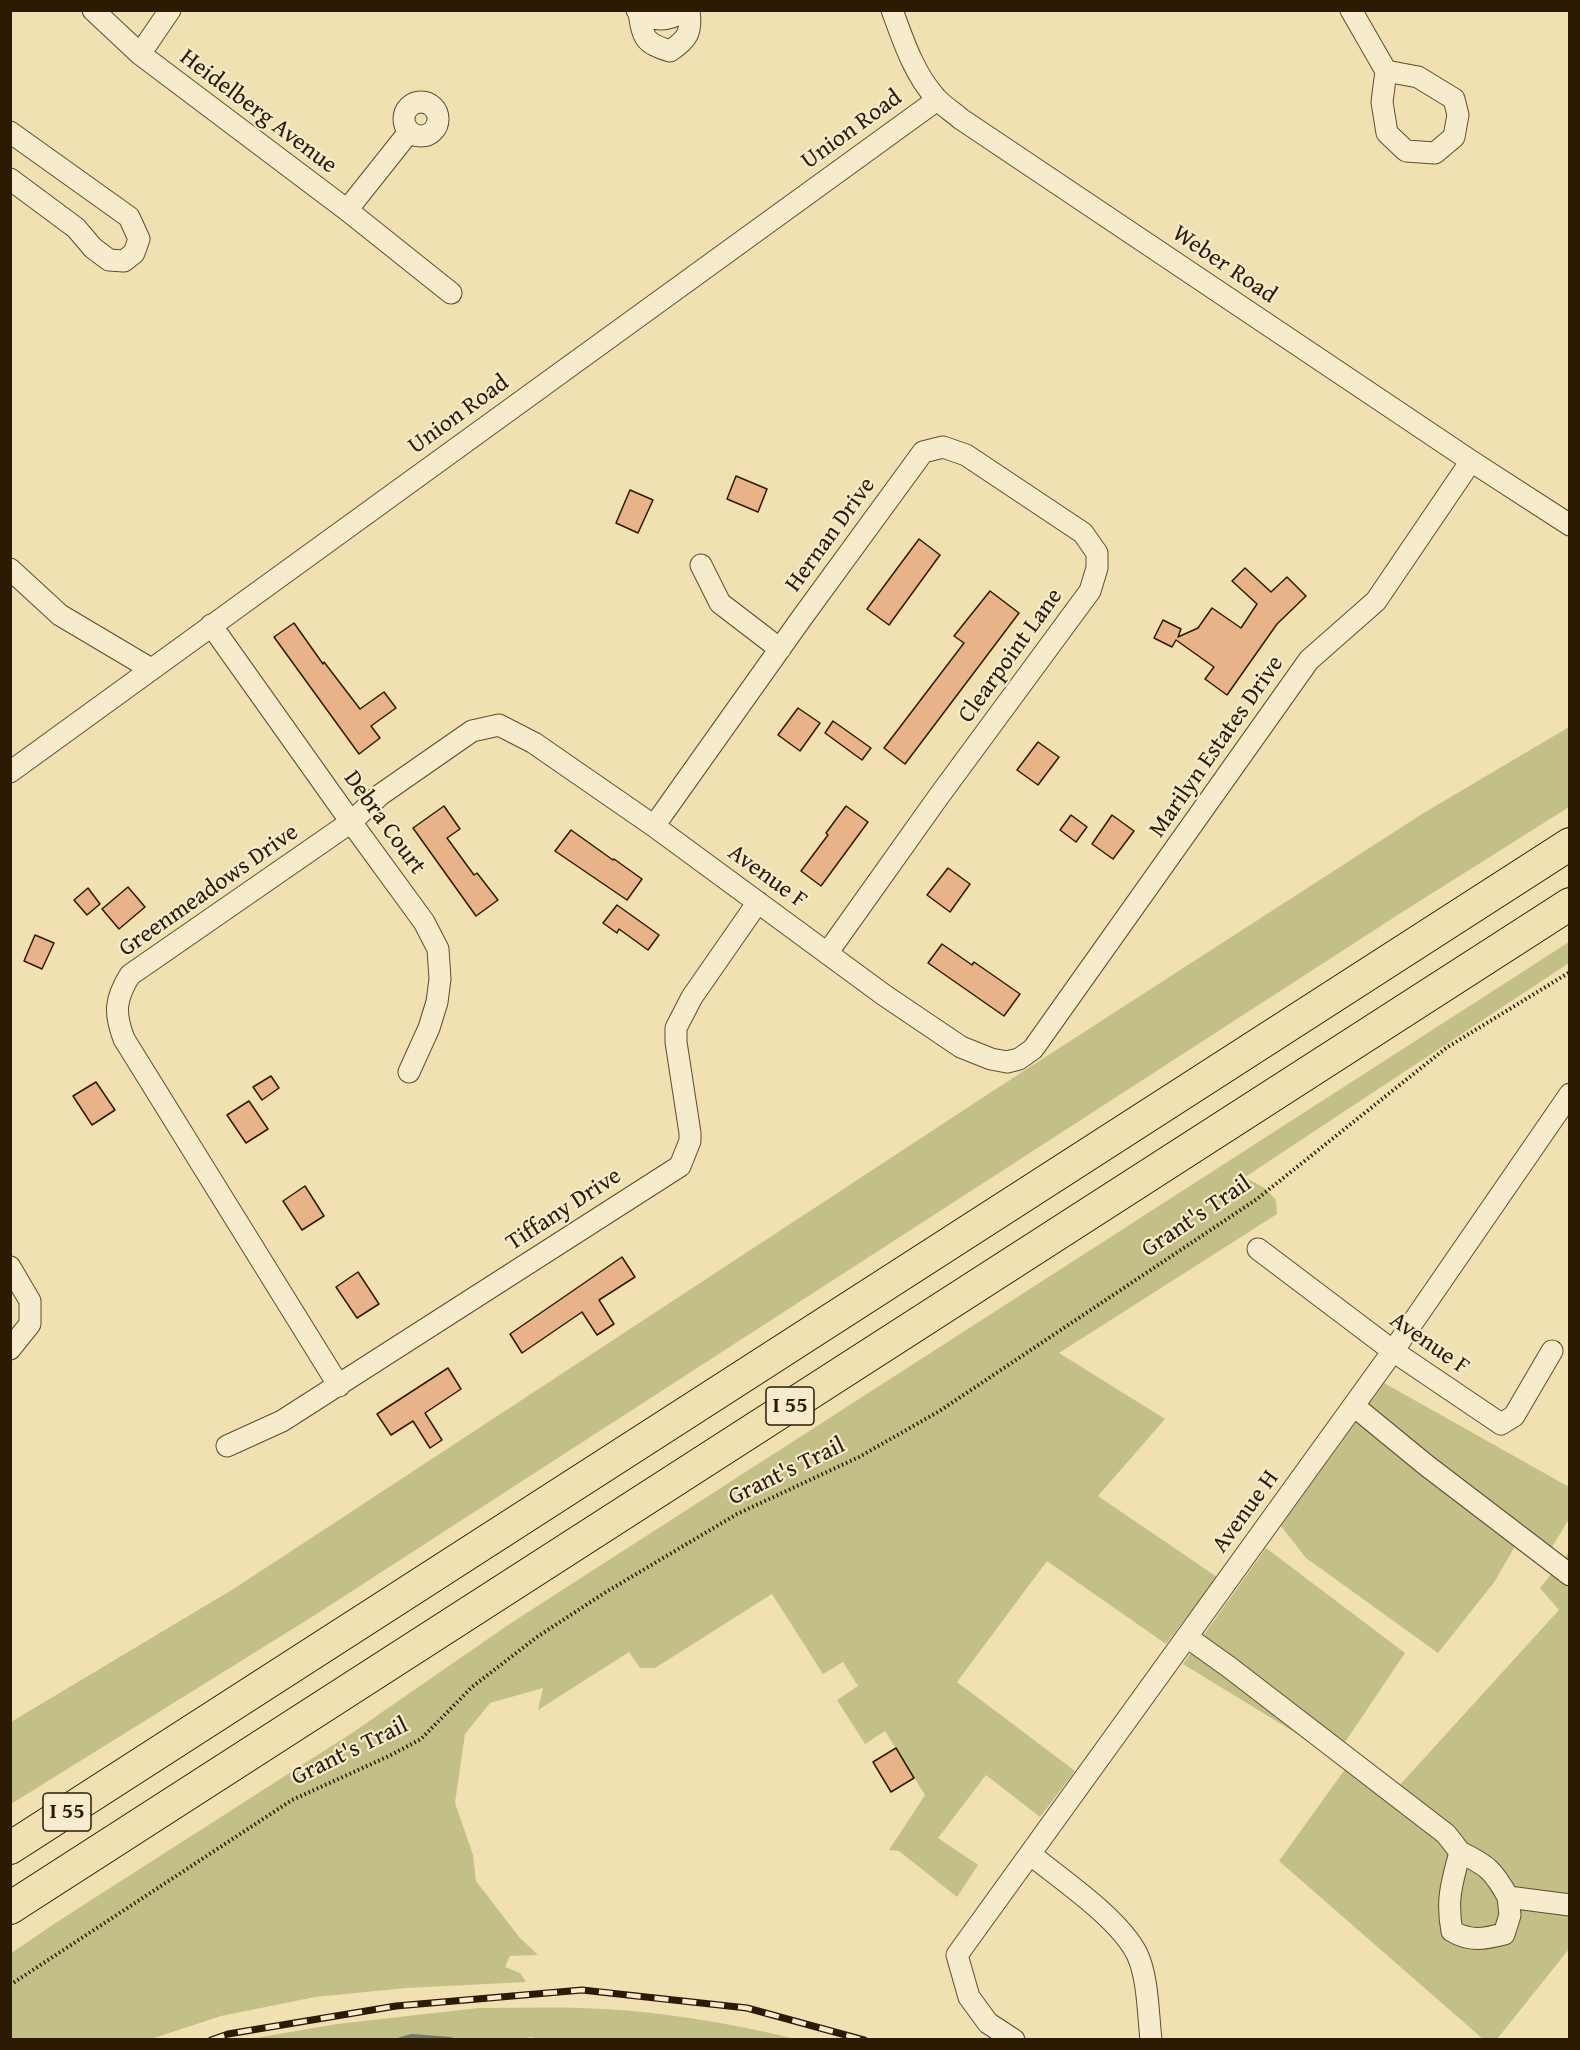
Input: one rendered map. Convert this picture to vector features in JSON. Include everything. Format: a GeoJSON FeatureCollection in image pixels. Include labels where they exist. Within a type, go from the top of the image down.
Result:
{"type":"FeatureCollection","features":[{"type":"Feature","properties":{"kind":"highway","name":"I 55"},"geometry":{"type":"LineString","coordinates":[[10,1848],[1569,844]]}},
{"type":"Feature","properties":{"kind":"highway","name":"I 55"},"geometry":{"type":"LineString","coordinates":[[10,1908],[1569,904]]}},
{"type":"Feature","properties":{"kind":"street","name":"Heidelberg Avenue"},"geometry":{"type":"LineString","coordinates":[[93,10],[140,54],[451,292]]}},
{"type":"Feature","properties":{"kind":"street","name":"Heidelberg Avenue"},"geometry":{"type":"LineString","coordinates":[[140,54],[170,10]]}},
{"type":"Feature","properties":{"kind":"street"},"geometry":{"type":"LineString","coordinates":[[688,10],[691,26],[682,43],[669,51],[652,45],[642,34],[638,12],[668,20],[688,10]]}},
{"type":"Feature","properties":{"kind":"street","name":"Weber Road"},"geometry":{"type":"LineString","coordinates":[[892,10],[924,83],[937,100],[1048,177],[1569,525]]}},
{"type":"Feature","properties":{"kind":"street"},"geometry":{"type":"LineString","coordinates":[[1350,10],[1386,71]]}},
{"type":"Feature","properties":{"kind":"street","name":"Union Road"},"geometry":{"type":"LineString","coordinates":[[10,772],[937,100]]}},
{"type":"Feature","properties":{"kind":"street"},"geometry":{"type":"LineString","coordinates":[[10,132],[129,217],[139,239],[134,253],[124,261],[109,260],[93,248],[76,228],[10,179]]}},
{"type":"Feature","properties":{"kind":"street","name":"Heidelberg Avenue"},"geometry":{"type":"LineString","coordinates":[[346,210],[409,132]]}},
{"type":"Feature","properties":{"kind":"street","name":"Clearpoint Lane"},"geometry":{"type":"LineString","coordinates":[[828,952],[1090,591],[1097,568],[1097,553],[1083,533],[976,461],[943,447],[923,452]]}},
{"type":"Feature","properties":{"kind":"street","name":"Hernan Drive"},"geometry":{"type":"LineString","coordinates":[[654,826],[923,452]]}},
{"type":"Feature","properties":{"kind":"street","name":"Marilyn Estates Drive"},"geometry":{"type":"LineString","coordinates":[[1007,1062],[1018,1059],[1033,1049],[1309,660],[1376,601],[1471,461]]}},
{"type":"Feature","properties":{"kind":"street"},"geometry":{"type":"LineString","coordinates":[[701,565],[720,603],[780,649]]}},
{"type":"Feature","properties":{"kind":"street"},"geometry":{"type":"LineString","coordinates":[[10,568],[60,615],[151,669]]}},
{"type":"Feature","properties":{"kind":"street","name":"Debra Court"},"geometry":{"type":"LineString","coordinates":[[211,625],[424,922],[438,949],[440,979],[437,1002],[429,1028],[409,1072]]}},
{"type":"Feature","properties":{"kind":"street","name":"Avenue F"},"geometry":{"type":"LineString","coordinates":[[499,725],[534,742],[654,826],[884,995],[961,1047],[991,1059],[1007,1062]]}},
{"type":"Feature","properties":{"kind":"street","name":"Greenmeadows Drive"},"geometry":{"type":"LineString","coordinates":[[339,1386],[124,1039],[117,1011],[119,997],[130,975],[351,822],[380,795],[472,731],[499,725]]}},
{"type":"Feature","properties":{"kind":"street","name":"Tiffany Drive"},"geometry":{"type":"LineString","coordinates":[[227,1446],[282,1421],[339,1386],[680,1166],[690,1141],[690,1133],[676,1042],[676,1028],[692,997],[758,902]]}},
{"type":"Feature","properties":{"kind":"street","name":"Avenue H"},"geometry":{"type":"LineString","coordinates":[[1014,2040],[988,2024],[969,1997],[957,1955],[1354,1406],[1569,1094]]}},
{"type":"Feature","properties":{"kind":"street","name":"Avenue F"},"geometry":{"type":"LineString","coordinates":[[1258,1249],[1393,1351],[1501,1424],[1514,1416],[1552,1351]]}},
{"type":"Feature","properties":{"kind":"street"},"geometry":{"type":"LineString","coordinates":[[10,1267],[30,1301],[30,1324],[10,1349]]}},
{"type":"Feature","properties":{"kind":"street"},"geometry":{"type":"LineString","coordinates":[[1354,1406],[1426,1465],[1569,1575]]}},
{"type":"Feature","properties":{"kind":"street"},"geometry":{"type":"LineString","coordinates":[[1187,1637],[1403,1800],[1446,1834],[1460,1852],[1484,1863],[1495,1873],[1508,1897],[1510,1915],[1504,1934],[1484,1940],[1464,1938],[1452,1931],[1448,1912],[1451,1886],[1460,1852]]}},
{"type":"Feature","properties":{"kind":"street"},"geometry":{"type":"LineString","coordinates":[[1030,1854],[1119,1927],[1125,1936],[1137,1955],[1146,1989],[1151,2040]]}},
{"type":"Feature","properties":{"kind":"street"},"geometry":{"type":"LineString","coordinates":[[1508,1897],[1569,1905]]}},
{"type":"Feature","properties":{"kind":"path","name":"Grant's Trail"},"geometry":{"type":"LineString","coordinates":[[10,1985],[292,1800],[421,1739],[472,1687],[537,1637],[606,1592],[737,1514],[859,1457],[938,1412],[1257,1199],[1446,1048],[1569,972]]}},
{"type":"Feature","properties":{"kind":"shaded area"},"geometry":{"type":"Polygon","coordinates":[[[1569,727],[1569,807],[1404,911],[315,1615],[11,1804],[11,1722],[235,1588],[1002,1085],[1422,814],[1569,727]]]}},
{"type":"Feature","properties":{"kind":"shaded area"},"geometry":{"type":"Polygon","coordinates":[[[1569,942],[1569,963],[1245,1177],[1266,1189],[1276,1200],[1277,1214],[1059,1353],[1165,1419],[1098,1496],[1217,1577],[1166,1644],[1047,1561],[957,1682],[1075,1771],[1040,1817],[986,1775],[938,1838],[978,1865],[957,1897],[899,1851],[889,1850],[925,1795],[885,1731],[865,1744],[837,1700],[858,1686],[843,1662],[823,1674],[772,1594],[655,1668],[640,1668],[629,1652],[538,1710],[543,1688],[490,1703],[465,1734],[455,1803],[473,1855],[476,1881],[519,1937],[538,1955],[510,1956],[505,1967],[520,1973],[526,1982],[407,1988],[315,1997],[221,2016],[151,2039],[11,2039],[10,1954],[352,1733],[511,1623],[1569,942]]]}},
{"type":"Feature","properties":{"kind":"shaded area"},"geometry":{"type":"Polygon","coordinates":[[[1384,1383],[1569,1487],[1569,1519],[1552,1547],[1519,1539],[1495,1581],[1438,1653],[1306,1558],[1281,1526],[1384,1383]]]}},
{"type":"Feature","properties":{"kind":"shaded area"},"geometry":{"type":"Polygon","coordinates":[[[1266,1548],[1405,1653],[1335,1757],[1183,1664],[1266,1548]]]}},
{"type":"Feature","properties":{"kind":"shaded area"},"geometry":{"type":"Polygon","coordinates":[[[1569,1552],[1569,1949],[1497,2039],[1483,2039],[1279,1861],[1346,1768],[1388,1798],[1559,1610],[1540,1588],[1569,1552]]]}},
{"type":"Feature","properties":{"kind":"shaded area"},"geometry":{"type":"Polygon","coordinates":[[[479,2008],[635,2011],[716,2022],[795,2039],[546,2040],[529,2037],[529,2040],[249,2039],[337,2024],[479,2008]]]}},
{"type":"Feature","properties":{"kind":"building"},"geometry":{"type":"Polygon","coordinates":[[[736,476],[767,489],[758,512],[727,499],[736,476]]]}},
{"type":"Feature","properties":{"kind":"building"},"geometry":{"type":"Polygon","coordinates":[[[630,490],[653,500],[638,533],[616,523],[630,490]]]}},
{"type":"Feature","properties":{"kind":"building"},"geometry":{"type":"Polygon","coordinates":[[[919,539],[940,555],[889,625],[867,609],[919,539]]]}},
{"type":"Feature","properties":{"kind":"building"},"geometry":{"type":"Polygon","coordinates":[[[1245,568],[1271,592],[1287,577],[1306,596],[1277,624],[1227,695],[1205,679],[1214,667],[1176,640],[1172,647],[1154,638],[1163,620],[1181,629],[1178,637],[1198,628],[1212,608],[1241,628],[1257,604],[1232,581],[1245,568]]]}},
{"type":"Feature","properties":{"kind":"building"},"geometry":{"type":"Polygon","coordinates":[[[990,591],[1019,613],[905,764],[884,748],[964,643],[954,636],[990,591]]]}},
{"type":"Feature","properties":{"kind":"building"},"geometry":{"type":"Polygon","coordinates":[[[294,623],[323,664],[324,662],[360,709],[384,692],[396,708],[371,726],[380,738],[359,754],[274,637],[294,623]]]}},
{"type":"Feature","properties":{"kind":"building"},"geometry":{"type":"Polygon","coordinates":[[[798,708],[820,723],[800,751],[778,735],[798,708]]]}},
{"type":"Feature","properties":{"kind":"building"},"geometry":{"type":"Polygon","coordinates":[[[833,721],[871,748],[862,760],[825,733],[833,721]]]}},
{"type":"Feature","properties":{"kind":"building"},"geometry":{"type":"Polygon","coordinates":[[[1038,742],[1059,757],[1038,785],[1017,770],[1038,742]]]}},
{"type":"Feature","properties":{"kind":"building"},"geometry":{"type":"Polygon","coordinates":[[[444,806],[460,829],[447,838],[474,875],[477,873],[498,900],[476,916],[413,828],[444,806]]]}},
{"type":"Feature","properties":{"kind":"building"},"geometry":{"type":"Polygon","coordinates":[[[846,806],[868,822],[821,886],[801,871],[846,806]]]}},
{"type":"Feature","properties":{"kind":"building"},"geometry":{"type":"Polygon","coordinates":[[[1071,815],[1087,827],[1076,842],[1060,830],[1071,815]]]}},
{"type":"Feature","properties":{"kind":"building"},"geometry":{"type":"Polygon","coordinates":[[[1112,815],[1134,831],[1113,859],[1092,844],[1112,815]]]}},
{"type":"Feature","properties":{"kind":"building"},"geometry":{"type":"Polygon","coordinates":[[[571,830],[642,879],[627,900],[555,851],[571,830]]]}},
{"type":"Feature","properties":{"kind":"building"},"geometry":{"type":"Polygon","coordinates":[[[948,868],[970,884],[950,912],[927,895],[948,868]]]}},
{"type":"Feature","properties":{"kind":"building"},"geometry":{"type":"Polygon","coordinates":[[[128,887],[145,907],[119,929],[102,909],[128,887]]]}},
{"type":"Feature","properties":{"kind":"building"},"geometry":{"type":"Polygon","coordinates":[[[88,888],[100,904],[87,915],[74,900],[88,888]]]}},
{"type":"Feature","properties":{"kind":"building"},"geometry":{"type":"Polygon","coordinates":[[[617,905],[659,935],[648,950],[619,929],[617,933],[603,923],[617,905]]]}},
{"type":"Feature","properties":{"kind":"building"},"geometry":{"type":"Polygon","coordinates":[[[35,935],[54,943],[42,969],[24,961],[35,935]]]}},
{"type":"Feature","properties":{"kind":"building"},"geometry":{"type":"Polygon","coordinates":[[[942,944],[972,965],[974,962],[1020,994],[1004,1016],[928,963],[942,944]]]}},
{"type":"Feature","properties":{"kind":"building"},"geometry":{"type":"Polygon","coordinates":[[[271,1076],[279,1088],[262,1100],[253,1087],[271,1076]]]}},
{"type":"Feature","properties":{"kind":"building"},"geometry":{"type":"Polygon","coordinates":[[[96,1082],[115,1110],[92,1125],[73,1096],[96,1082]]]}},
{"type":"Feature","properties":{"kind":"building"},"geometry":{"type":"Polygon","coordinates":[[[249,1101],[268,1129],[246,1143],[227,1115],[249,1101]]]}},
{"type":"Feature","properties":{"kind":"building"},"geometry":{"type":"Polygon","coordinates":[[[305,1186],[324,1216],[302,1230],[283,1201],[305,1186]]]}},
{"type":"Feature","properties":{"kind":"building"},"geometry":{"type":"Polygon","coordinates":[[[622,1257],[635,1277],[599,1300],[614,1324],[597,1335],[582,1312],[522,1353],[510,1334],[622,1257]]]}},
{"type":"Feature","properties":{"kind":"building"},"geometry":{"type":"Polygon","coordinates":[[[358,1272],[379,1304],[357,1318],[336,1287],[358,1272]]]}},
{"type":"Feature","properties":{"kind":"building"},"geometry":{"type":"Polygon","coordinates":[[[448,1368],[461,1389],[425,1413],[442,1440],[430,1448],[413,1421],[391,1435],[377,1414],[448,1368]]]}},
{"type":"Feature","properties":{"kind":"building"},"geometry":{"type":"Polygon","coordinates":[[[896,1748],[914,1778],[891,1792],[873,1762],[896,1748]]]}},
{"type":"Feature","properties":{"kind":"waterway"},"geometry":{"type":"LineString","coordinates":[[401,2040],[412,2037],[450,2040]]}},
{"type":"Feature","properties":{"kind":"railway"},"geometry":{"type":"LineString","coordinates":[[211,2040],[228,2034],[396,2006],[582,1990],[747,2008],[864,2040]]}}]}
